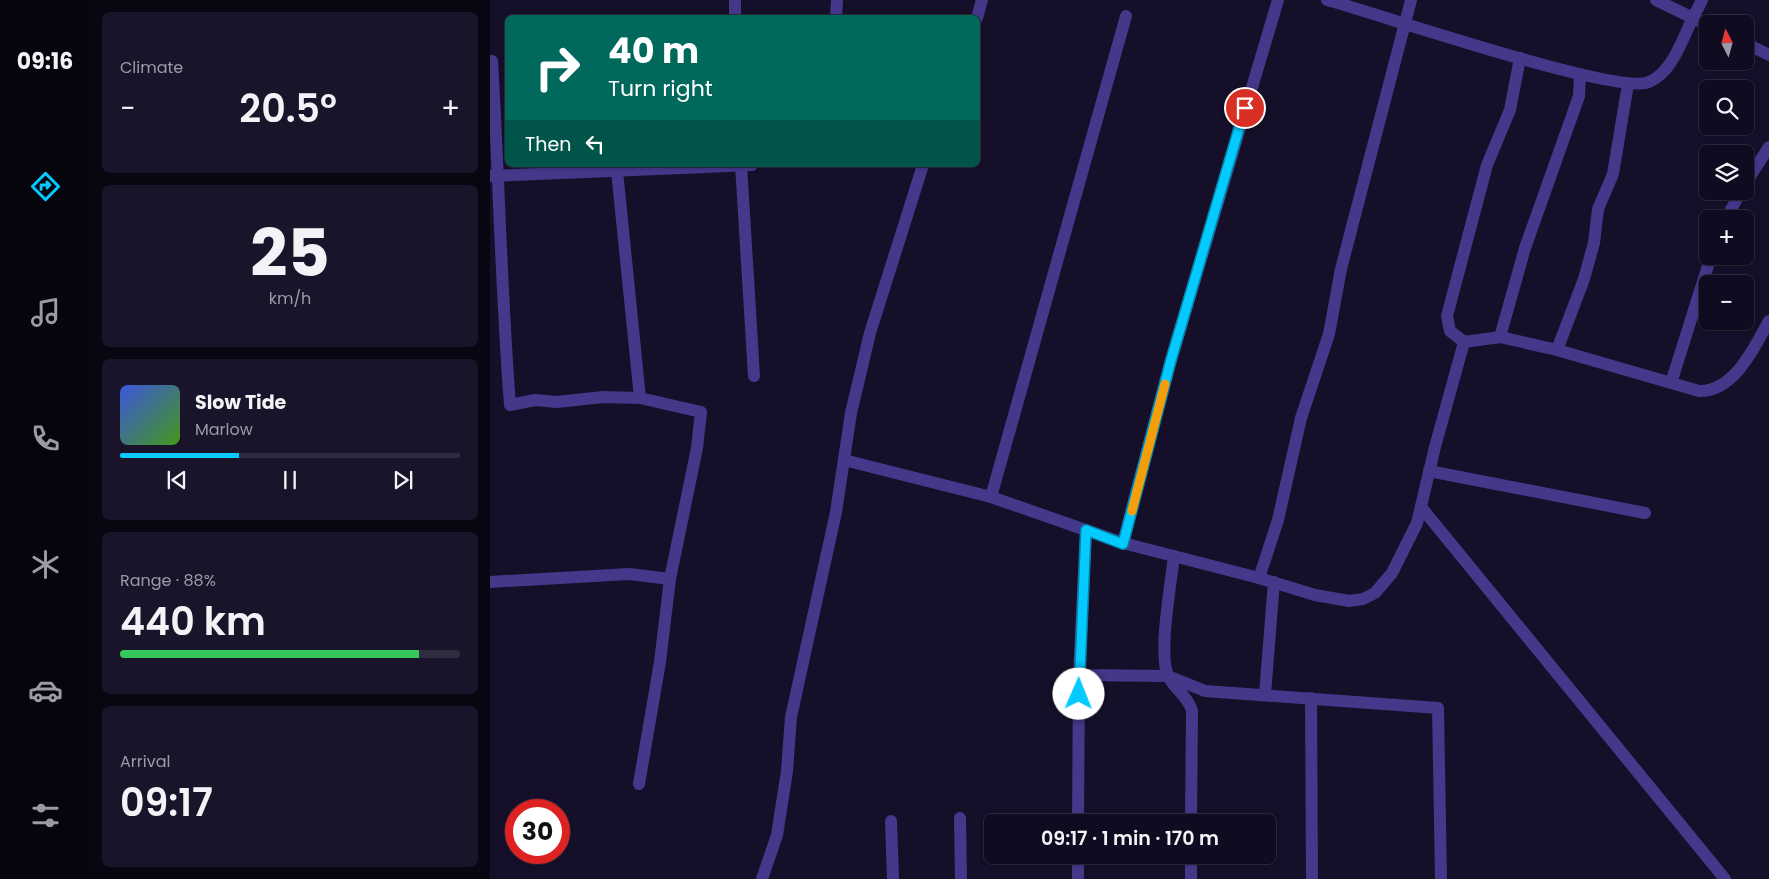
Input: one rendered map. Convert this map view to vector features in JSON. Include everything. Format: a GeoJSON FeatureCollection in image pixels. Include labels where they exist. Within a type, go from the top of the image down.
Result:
{"type":"FeatureCollection","features":[{"type":"Feature","properties":{"kind":"street"},"geometry":{"type":"LineString","coordinates":[[735,0],[735,15]]}},
{"type":"Feature","properties":{"kind":"street"},"geometry":{"type":"LineString","coordinates":[[836,15],[837,0]]}},
{"type":"Feature","properties":{"kind":"street"},"geometry":{"type":"LineString","coordinates":[[978,15],[982,0]]}},
{"type":"Feature","properties":{"kind":"street"},"geometry":{"type":"LineString","coordinates":[[1123,544],[1171,360],[1278,0]]}},
{"type":"Feature","properties":{"kind":"street"},"geometry":{"type":"LineString","coordinates":[[1327,0],[1520,58],[1580,74],[1628,84],[1647,83],[1667,69],[1702,0]]}},
{"type":"Feature","properties":{"kind":"street"},"geometry":{"type":"LineString","coordinates":[[1259,578],[1278,520],[1301,418],[1329,334],[1341,269],[1411,0]]}},
{"type":"Feature","properties":{"kind":"street"},"geometry":{"type":"LineString","coordinates":[[1656,0],[1699,21]]}},
{"type":"Feature","properties":{"kind":"street"},"geometry":{"type":"LineString","coordinates":[[991,497],[1126,16]]}},
{"type":"Feature","properties":{"kind":"street"},"geometry":{"type":"LineString","coordinates":[[1754,48],[1769,55]]}},
{"type":"Feature","properties":{"kind":"street"},"geometry":{"type":"LineString","coordinates":[[1520,58],[1510,110],[1487,165],[1447,316],[1450,331],[1464,342],[1500,337],[1557,350],[1699,391],[1717,389],[1736,372],[1769,321]]}},
{"type":"Feature","properties":{"kind":"street"},"geometry":{"type":"LineString","coordinates":[[492,61],[494,176],[510,405],[535,400],[557,402],[603,397],[640,398],[701,412],[697,448],[670,579],[660,662],[639,784]]}},
{"type":"Feature","properties":{"kind":"street"},"geometry":{"type":"LineString","coordinates":[[1500,337],[1525,248],[1579,96],[1580,74]]}},
{"type":"Feature","properties":{"kind":"street"},"geometry":{"type":"LineString","coordinates":[[1557,350],[1584,279],[1594,243],[1598,209],[1613,174],[1628,84]]}},
{"type":"Feature","properties":{"kind":"street"},"geometry":{"type":"LineString","coordinates":[[1754,170],[1769,147]]}},
{"type":"Feature","properties":{"kind":"street"},"geometry":{"type":"LineString","coordinates":[[494,176],[702,167]]}},
{"type":"Feature","properties":{"kind":"street"},"geometry":{"type":"LineString","coordinates":[[745,167],[754,376]]}},
{"type":"Feature","properties":{"kind":"street"},"geometry":{"type":"LineString","coordinates":[[762,879],[777,835],[787,771],[791,717],[836,512],[851,413],[870,333],[921,167]]}},
{"type":"Feature","properties":{"kind":"street"},"geometry":{"type":"LineString","coordinates":[[617,171],[640,398]]}},
{"type":"Feature","properties":{"kind":"street"},"geometry":{"type":"LineString","coordinates":[[1671,383],[1708,265]]}},
{"type":"Feature","properties":{"kind":"street"},"geometry":{"type":"LineString","coordinates":[[844,460],[991,497],[1123,544],[1274,582],[1314,595],[1349,601],[1363,600],[1375,593],[1392,573],[1417,523],[1464,342]]}},
{"type":"Feature","properties":{"kind":"street"},"geometry":{"type":"LineString","coordinates":[[1429,471],[1645,513]]}},
{"type":"Feature","properties":{"kind":"street"},"geometry":{"type":"LineString","coordinates":[[1421,506],[1725,879]]}},
{"type":"Feature","properties":{"kind":"street"},"geometry":{"type":"LineString","coordinates":[[1078,814],[1079,675],[1086,530]]}},
{"type":"Feature","properties":{"kind":"street"},"geometry":{"type":"LineString","coordinates":[[1174,556],[1164,653],[1168,676],[1189,702],[1192,711],[1191,814]]}},
{"type":"Feature","properties":{"kind":"street"},"geometry":{"type":"LineString","coordinates":[[490,582],[628,574],[670,579]]}},
{"type":"Feature","properties":{"kind":"street"},"geometry":{"type":"LineString","coordinates":[[1265,694],[1274,582]]}},
{"type":"Feature","properties":{"kind":"street"},"geometry":{"type":"LineString","coordinates":[[1079,675],[1168,676],[1205,691],[1438,708],[1441,879]]}},
{"type":"Feature","properties":{"kind":"street"},"geometry":{"type":"LineString","coordinates":[[1311,698],[1312,879]]}},
{"type":"Feature","properties":{"kind":"street"},"geometry":{"type":"LineString","coordinates":[[960,818],[961,879]]}},
{"type":"Feature","properties":{"kind":"street"},"geometry":{"type":"LineString","coordinates":[[891,821],[892,879]]}},
{"type":"Feature","properties":{"kind":"street"},"geometry":{"type":"LineString","coordinates":[[1078,864],[1078,879]]}},
{"type":"Feature","properties":{"kind":"street"},"geometry":{"type":"LineString","coordinates":[[1191,864],[1191,879]]}},
{"type":"Feature","properties":{"kind":"slow traffic"},"geometry":{"type":"LineString","coordinates":[[1132,511],[1165,384]]}},
{"type":"Feature","properties":{"kind":"route"},"geometry":{"type":"LineString","coordinates":[[1079,694],[1086,530],[1123,544],[1171,360],[1245,108]]}}]}
